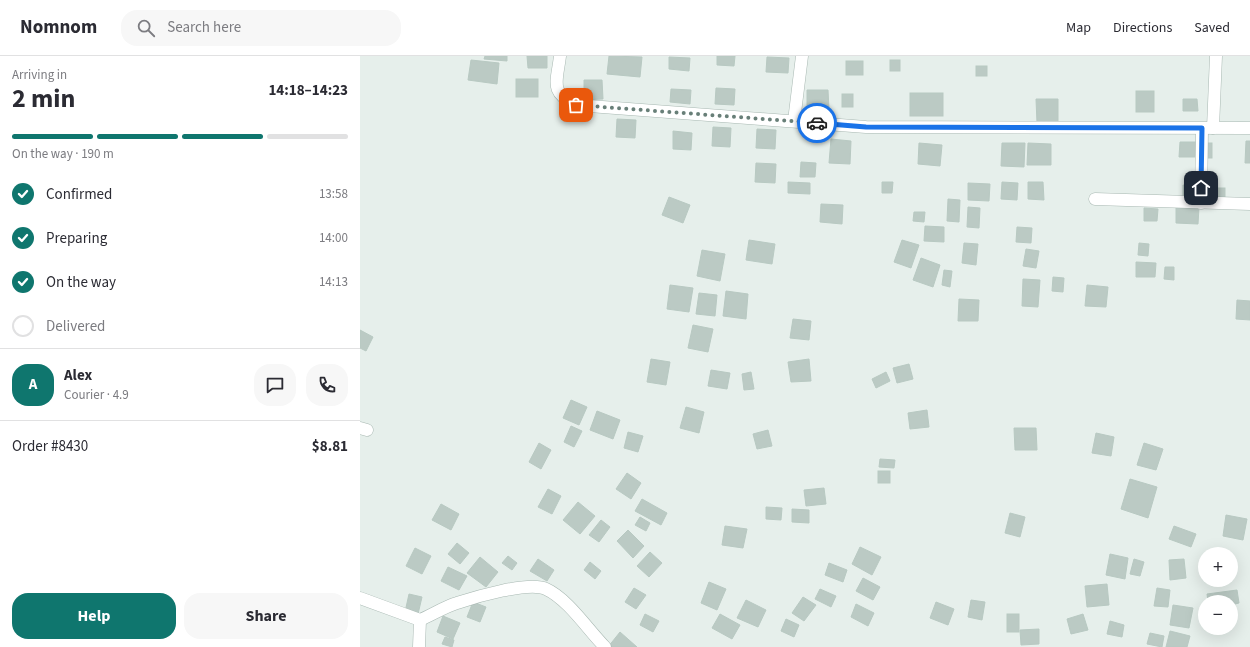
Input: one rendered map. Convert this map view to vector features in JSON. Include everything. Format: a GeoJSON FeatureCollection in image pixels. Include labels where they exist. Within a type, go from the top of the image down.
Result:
{"type":"FeatureCollection","features":[{"type":"Feature","properties":{"kind":"street"},"geometry":{"type":"LineString","coordinates":[[560,56],[557,89],[562,98],[576,105],[866,127],[1250,128]]}},
{"type":"Feature","properties":{"kind":"street"},"geometry":{"type":"LineString","coordinates":[[794,121],[802,56]]}},
{"type":"Feature","properties":{"kind":"street"},"geometry":{"type":"LineString","coordinates":[[1201,202],[1207,128],[1216,56]]}},
{"type":"Feature","properties":{"kind":"street"},"geometry":{"type":"LineString","coordinates":[[1095,199],[1250,204]]}},
{"type":"Feature","properties":{"kind":"street"},"geometry":{"type":"LineString","coordinates":[[360,598],[420,620],[456,603],[524,586],[546,589],[563,601],[606,647]]}},
{"type":"Feature","properties":{"kind":"street"},"geometry":{"type":"LineString","coordinates":[[419,647],[420,620]]}},
{"type":"Feature","properties":{"kind":"building"},"geometry":{"type":"Polygon","coordinates":[[[485,56],[507,56],[507,61],[484,59],[485,56]]]}},
{"type":"Feature","properties":{"kind":"building"},"geometry":{"type":"Polygon","coordinates":[[[527,56],[547,56],[547,68],[528,68],[527,56]]]}},
{"type":"Feature","properties":{"kind":"building"},"geometry":{"type":"Polygon","coordinates":[[[609,56],[642,57],[640,77],[607,74],[609,56]]]}},
{"type":"Feature","properties":{"kind":"building"},"geometry":{"type":"Polygon","coordinates":[[[717,56],[735,56],[734,66],[717,65],[717,56]]]}},
{"type":"Feature","properties":{"kind":"building"},"geometry":{"type":"Polygon","coordinates":[[[669,57],[690,58],[689,71],[669,69],[669,57]]]}},
{"type":"Feature","properties":{"kind":"building"},"geometry":{"type":"Polygon","coordinates":[[[767,57],[789,58],[788,73],[766,72],[767,57]]]}},
{"type":"Feature","properties":{"kind":"building"},"geometry":{"type":"Polygon","coordinates":[[[471,60],[499,63],[497,84],[468,80],[471,60]]]}},
{"type":"Feature","properties":{"kind":"building"},"geometry":{"type":"Polygon","coordinates":[[[890,60],[900,60],[900,71],[890,71],[890,60]]]}},
{"type":"Feature","properties":{"kind":"building"},"geometry":{"type":"Polygon","coordinates":[[[846,61],[863,61],[863,75],[846,75],[846,61]]]}},
{"type":"Feature","properties":{"kind":"building"},"geometry":{"type":"Polygon","coordinates":[[[976,66],[987,66],[987,76],[976,76],[976,66]]]}},
{"type":"Feature","properties":{"kind":"building"},"geometry":{"type":"Polygon","coordinates":[[[516,79],[538,79],[538,97],[516,97],[516,79]]]}},
{"type":"Feature","properties":{"kind":"building"},"geometry":{"type":"Polygon","coordinates":[[[584,80],[602,80],[603,99],[584,100],[584,80]]]}},
{"type":"Feature","properties":{"kind":"building"},"geometry":{"type":"Polygon","coordinates":[[[716,88],[735,89],[734,105],[715,104],[716,88]]]}},
{"type":"Feature","properties":{"kind":"building"},"geometry":{"type":"Polygon","coordinates":[[[671,89],[691,90],[690,104],[670,102],[671,89]]]}},
{"type":"Feature","properties":{"kind":"building"},"geometry":{"type":"Polygon","coordinates":[[[807,90],[828,90],[829,110],[807,110],[807,90]]]}},
{"type":"Feature","properties":{"kind":"building"},"geometry":{"type":"Polygon","coordinates":[[[1136,91],[1154,91],[1154,112],[1136,112],[1136,91]]]}},
{"type":"Feature","properties":{"kind":"building"},"geometry":{"type":"Polygon","coordinates":[[[910,93],[943,93],[943,116],[910,116],[910,93]]]}},
{"type":"Feature","properties":{"kind":"building"},"geometry":{"type":"Polygon","coordinates":[[[842,94],[853,94],[853,107],[842,107],[842,94]]]}},
{"type":"Feature","properties":{"kind":"building"},"geometry":{"type":"Polygon","coordinates":[[[1036,99],[1058,99],[1058,123],[1037,123],[1036,99]]]}},
{"type":"Feature","properties":{"kind":"building"},"geometry":{"type":"Polygon","coordinates":[[[1183,99],[1197,99],[1198,111],[1183,111],[1183,99]]]}},
{"type":"Feature","properties":{"kind":"building"},"geometry":{"type":"Polygon","coordinates":[[[617,119],[636,120],[635,138],[616,137],[617,119]]]}},
{"type":"Feature","properties":{"kind":"building"},"geometry":{"type":"Polygon","coordinates":[[[713,127],[731,128],[730,147],[712,146],[713,127]]]}},
{"type":"Feature","properties":{"kind":"building"},"geometry":{"type":"Polygon","coordinates":[[[757,129],[776,130],[775,149],[756,148],[757,129]]]}},
{"type":"Feature","properties":{"kind":"building"},"geometry":{"type":"Polygon","coordinates":[[[673,131],[692,133],[691,150],[673,149],[673,131]]]}},
{"type":"Feature","properties":{"kind":"building"},"geometry":{"type":"Polygon","coordinates":[[[831,139],[851,141],[850,164],[829,163],[831,139]]]}},
{"type":"Feature","properties":{"kind":"building"},"geometry":{"type":"Polygon","coordinates":[[[1246,141],[1250,141],[1250,163],[1245,163],[1246,141]]]}},
{"type":"Feature","properties":{"kind":"building"},"geometry":{"type":"Polygon","coordinates":[[[1180,142],[1196,142],[1195,157],[1179,157],[1180,142]]]}},
{"type":"Feature","properties":{"kind":"building"},"geometry":{"type":"Polygon","coordinates":[[[919,143],[942,145],[940,166],[918,164],[919,143]]]}},
{"type":"Feature","properties":{"kind":"building"},"geometry":{"type":"Polygon","coordinates":[[[1002,143],[1025,143],[1024,167],[1001,166],[1002,143]]]}},
{"type":"Feature","properties":{"kind":"building"},"geometry":{"type":"Polygon","coordinates":[[[1028,143],[1051,144],[1051,165],[1027,165],[1028,143]]]}},
{"type":"Feature","properties":{"kind":"building"},"geometry":{"type":"Polygon","coordinates":[[[1205,143],[1212,143],[1212,158],[1205,158],[1205,143]]]}},
{"type":"Feature","properties":{"kind":"building"},"geometry":{"type":"Polygon","coordinates":[[[801,162],[816,163],[815,177],[800,177],[801,162]]]}},
{"type":"Feature","properties":{"kind":"building"},"geometry":{"type":"Polygon","coordinates":[[[756,163],[776,164],[775,183],[755,182],[756,163]]]}},
{"type":"Feature","properties":{"kind":"building"},"geometry":{"type":"Polygon","coordinates":[[[788,182],[810,183],[810,194],[788,193],[788,182]]]}},
{"type":"Feature","properties":{"kind":"building"},"geometry":{"type":"Polygon","coordinates":[[[882,182],[893,182],[892,193],[882,193],[882,182]]]}},
{"type":"Feature","properties":{"kind":"building"},"geometry":{"type":"Polygon","coordinates":[[[1002,182],[1018,183],[1017,200],[1001,199],[1002,182]]]}},
{"type":"Feature","properties":{"kind":"building"},"geometry":{"type":"Polygon","coordinates":[[[1028,182],[1043,182],[1044,200],[1028,199],[1028,182]]]}},
{"type":"Feature","properties":{"kind":"building"},"geometry":{"type":"Polygon","coordinates":[[[968,183],[990,184],[989,201],[968,200],[968,183]]]}},
{"type":"Feature","properties":{"kind":"building"},"geometry":{"type":"Polygon","coordinates":[[[1183,185],[1197,186],[1197,198],[1183,197],[1183,185]]]}},
{"type":"Feature","properties":{"kind":"building"},"geometry":{"type":"Polygon","coordinates":[[[1210,188],[1225,188],[1225,200],[1210,200],[1210,188]]]}},
{"type":"Feature","properties":{"kind":"building"},"geometry":{"type":"Polygon","coordinates":[[[669,197],[690,205],[683,223],[662,215],[669,197]]]}},
{"type":"Feature","properties":{"kind":"building"},"geometry":{"type":"Polygon","coordinates":[[[948,199],[960,200],[959,222],[947,221],[948,199]]]}},
{"type":"Feature","properties":{"kind":"building"},"geometry":{"type":"Polygon","coordinates":[[[821,204],[843,205],[842,224],[820,222],[821,204]]]}},
{"type":"Feature","properties":{"kind":"building"},"geometry":{"type":"Polygon","coordinates":[[[1176,206],[1199,207],[1198,224],[1176,223],[1176,206]]]}},
{"type":"Feature","properties":{"kind":"building"},"geometry":{"type":"Polygon","coordinates":[[[968,207],[980,208],[979,228],[967,227],[968,207]]]}},
{"type":"Feature","properties":{"kind":"building"},"geometry":{"type":"Polygon","coordinates":[[[1144,208],[1158,209],[1157,221],[1144,221],[1144,208]]]}},
{"type":"Feature","properties":{"kind":"building"},"geometry":{"type":"Polygon","coordinates":[[[914,212],[925,212],[924,222],[913,221],[914,212]]]}},
{"type":"Feature","properties":{"kind":"building"},"geometry":{"type":"Polygon","coordinates":[[[925,226],[944,227],[944,242],[924,241],[925,226]]]}},
{"type":"Feature","properties":{"kind":"building"},"geometry":{"type":"Polygon","coordinates":[[[1017,227],[1032,228],[1031,243],[1016,242],[1017,227]]]}},
{"type":"Feature","properties":{"kind":"building"},"geometry":{"type":"Polygon","coordinates":[[[749,240],[775,244],[772,264],[746,260],[749,240]]]}},
{"type":"Feature","properties":{"kind":"building"},"geometry":{"type":"Polygon","coordinates":[[[902,240],[919,245],[911,268],[894,262],[902,240]]]}},
{"type":"Feature","properties":{"kind":"building"},"geometry":{"type":"Polygon","coordinates":[[[964,243],[978,244],[976,265],[962,263],[964,243]]]}},
{"type":"Feature","properties":{"kind":"building"},"geometry":{"type":"Polygon","coordinates":[[[1139,243],[1149,244],[1148,256],[1138,255],[1139,243]]]}},
{"type":"Feature","properties":{"kind":"building"},"geometry":{"type":"Polygon","coordinates":[[[1026,249],[1039,251],[1036,268],[1023,266],[1026,249]]]}},
{"type":"Feature","properties":{"kind":"building"},"geometry":{"type":"Polygon","coordinates":[[[702,250],[725,254],[720,281],[697,276],[702,250]]]}},
{"type":"Feature","properties":{"kind":"building"},"geometry":{"type":"Polygon","coordinates":[[[921,258],[940,265],[933,287],[913,280],[921,258]]]}},
{"type":"Feature","properties":{"kind":"building"},"geometry":{"type":"Polygon","coordinates":[[[1136,262],[1156,263],[1155,277],[1136,277],[1136,262]]]}},
{"type":"Feature","properties":{"kind":"building"},"geometry":{"type":"Polygon","coordinates":[[[1165,267],[1174,267],[1174,280],[1164,279],[1165,267]]]}},
{"type":"Feature","properties":{"kind":"building"},"geometry":{"type":"Polygon","coordinates":[[[944,270],[952,271],[950,287],[942,285],[944,270]]]}},
{"type":"Feature","properties":{"kind":"building"},"geometry":{"type":"Polygon","coordinates":[[[1053,277],[1064,278],[1063,292],[1052,291],[1053,277]]]}},
{"type":"Feature","properties":{"kind":"building"},"geometry":{"type":"Polygon","coordinates":[[[1023,279],[1040,280],[1038,307],[1022,306],[1023,279]]]}},
{"type":"Feature","properties":{"kind":"building"},"geometry":{"type":"Polygon","coordinates":[[[670,285],[693,288],[689,312],[667,309],[670,285]]]}},
{"type":"Feature","properties":{"kind":"building"},"geometry":{"type":"Polygon","coordinates":[[[1087,285],[1108,287],[1106,307],[1085,306],[1087,285]]]}},
{"type":"Feature","properties":{"kind":"building"},"geometry":{"type":"Polygon","coordinates":[[[726,291],[748,294],[746,319],[723,316],[726,291]]]}},
{"type":"Feature","properties":{"kind":"building"},"geometry":{"type":"Polygon","coordinates":[[[699,293],[717,295],[715,316],[696,314],[699,293]]]}},
{"type":"Feature","properties":{"kind":"building"},"geometry":{"type":"Polygon","coordinates":[[[959,299],[979,300],[978,321],[958,321],[959,299]]]}},
{"type":"Feature","properties":{"kind":"building"},"geometry":{"type":"Polygon","coordinates":[[[1237,300],[1250,301],[1250,320],[1236,319],[1237,300]]]}},
{"type":"Feature","properties":{"kind":"building"},"geometry":{"type":"Polygon","coordinates":[[[793,319],[811,321],[809,340],[790,338],[793,319]]]}},
{"type":"Feature","properties":{"kind":"building"},"geometry":{"type":"Polygon","coordinates":[[[693,325],[713,329],[708,352],[688,348],[693,325]]]}},
{"type":"Feature","properties":{"kind":"building"},"geometry":{"type":"Polygon","coordinates":[[[360,330],[373,337],[366,351],[360,348],[360,330]]]}},
{"type":"Feature","properties":{"kind":"building"},"geometry":{"type":"Polygon","coordinates":[[[651,359],[670,362],[666,385],[647,382],[651,359]]]}},
{"type":"Feature","properties":{"kind":"building"},"geometry":{"type":"Polygon","coordinates":[[[809,359],[811,381],[791,382],[788,362],[809,359]]]}},
{"type":"Feature","properties":{"kind":"building"},"geometry":{"type":"Polygon","coordinates":[[[909,364],[913,379],[897,383],[893,368],[909,364]]]}},
{"type":"Feature","properties":{"kind":"building"},"geometry":{"type":"Polygon","coordinates":[[[711,370],[730,373],[727,389],[708,386],[711,370]]]}},
{"type":"Feature","properties":{"kind":"building"},"geometry":{"type":"Polygon","coordinates":[[[751,372],[754,389],[744,390],[742,374],[751,372]]]}},
{"type":"Feature","properties":{"kind":"building"},"geometry":{"type":"Polygon","coordinates":[[[886,372],[890,381],[876,388],[872,379],[886,372]]]}},
{"type":"Feature","properties":{"kind":"building"},"geometry":{"type":"Polygon","coordinates":[[[571,400],[587,407],[579,425],[563,418],[571,400]]]}},
{"type":"Feature","properties":{"kind":"building"},"geometry":{"type":"Polygon","coordinates":[[[686,407],[704,412],[699,433],[680,428],[686,407]]]}},
{"type":"Feature","properties":{"kind":"building"},"geometry":{"type":"Polygon","coordinates":[[[927,410],[929,427],[910,429],[908,413],[927,410]]]}},
{"type":"Feature","properties":{"kind":"building"},"geometry":{"type":"Polygon","coordinates":[[[597,411],[620,420],[613,439],[590,430],[597,411]]]}},
{"type":"Feature","properties":{"kind":"building"},"geometry":{"type":"Polygon","coordinates":[[[571,426],[582,431],[574,447],[564,442],[571,426]]]}},
{"type":"Feature","properties":{"kind":"building"},"geometry":{"type":"Polygon","coordinates":[[[1014,428],[1036,428],[1037,450],[1015,450],[1014,428]]]}},
{"type":"Feature","properties":{"kind":"building"},"geometry":{"type":"Polygon","coordinates":[[[768,430],[772,446],[757,449],[753,434],[768,430]]]}},
{"type":"Feature","properties":{"kind":"building"},"geometry":{"type":"Polygon","coordinates":[[[628,432],[643,436],[638,452],[624,448],[628,432]]]}},
{"type":"Feature","properties":{"kind":"building"},"geometry":{"type":"Polygon","coordinates":[[[1096,433],[1114,437],[1111,456],[1092,453],[1096,433]]]}},
{"type":"Feature","properties":{"kind":"building"},"geometry":{"type":"Polygon","coordinates":[[[539,443],[551,450],[541,469],[529,462],[539,443]]]}},
{"type":"Feature","properties":{"kind":"building"},"geometry":{"type":"Polygon","coordinates":[[[1144,443],[1163,449],[1156,470],[1137,465],[1144,443]]]}},
{"type":"Feature","properties":{"kind":"building"},"geometry":{"type":"Polygon","coordinates":[[[880,459],[895,460],[894,468],[879,467],[880,459]]]}},
{"type":"Feature","properties":{"kind":"building"},"geometry":{"type":"Polygon","coordinates":[[[878,471],[890,471],[890,483],[878,483],[878,471]]]}},
{"type":"Feature","properties":{"kind":"building"},"geometry":{"type":"Polygon","coordinates":[[[627,473],[641,483],[631,499],[616,489],[627,473]]]}},
{"type":"Feature","properties":{"kind":"building"},"geometry":{"type":"Polygon","coordinates":[[[1130,479],[1157,487],[1148,518],[1121,509],[1130,479]]]}},
{"type":"Feature","properties":{"kind":"building"},"geometry":{"type":"Polygon","coordinates":[[[824,488],[826,504],[806,506],[804,490],[824,488]]]}},
{"type":"Feature","properties":{"kind":"building"},"geometry":{"type":"Polygon","coordinates":[[[548,489],[561,496],[552,514],[538,507],[548,489]]]}},
{"type":"Feature","properties":{"kind":"building"},"geometry":{"type":"Polygon","coordinates":[[[642,499],[667,513],[661,525],[635,511],[642,499]]]}},
{"type":"Feature","properties":{"kind":"building"},"geometry":{"type":"Polygon","coordinates":[[[578,502],[595,516],[580,534],[563,520],[578,502]]]}},
{"type":"Feature","properties":{"kind":"building"},"geometry":{"type":"Polygon","coordinates":[[[441,504],[459,514],[451,530],[432,520],[441,504]]]}},
{"type":"Feature","properties":{"kind":"building"},"geometry":{"type":"Polygon","coordinates":[[[766,507],[782,508],[781,520],[766,519],[766,507]]]}},
{"type":"Feature","properties":{"kind":"building"},"geometry":{"type":"Polygon","coordinates":[[[792,509],[809,510],[809,523],[792,522],[792,509]]]}},
{"type":"Feature","properties":{"kind":"building"},"geometry":{"type":"Polygon","coordinates":[[[1010,513],[1025,517],[1020,537],[1005,533],[1010,513]]]}},
{"type":"Feature","properties":{"kind":"building"},"geometry":{"type":"Polygon","coordinates":[[[1226,515],[1247,519],[1243,540],[1223,536],[1226,515]]]}},
{"type":"Feature","properties":{"kind":"building"},"geometry":{"type":"Polygon","coordinates":[[[640,517],[650,523],[646,531],[635,525],[640,517]]]}},
{"type":"Feature","properties":{"kind":"building"},"geometry":{"type":"Polygon","coordinates":[[[601,520],[610,527],[599,542],[589,535],[601,520]]]}},
{"type":"Feature","properties":{"kind":"building"},"geometry":{"type":"Polygon","coordinates":[[[725,526],[747,529],[743,548],[722,545],[725,526]]]}},
{"type":"Feature","properties":{"kind":"building"},"geometry":{"type":"Polygon","coordinates":[[[1174,526],[1196,534],[1191,547],[1169,539],[1174,526]]]}},
{"type":"Feature","properties":{"kind":"building"},"geometry":{"type":"Polygon","coordinates":[[[628,530],[644,546],[633,558],[617,541],[628,530]]]}},
{"type":"Feature","properties":{"kind":"building"},"geometry":{"type":"Polygon","coordinates":[[[457,543],[469,553],[460,564],[448,554],[457,543]]]}},
{"type":"Feature","properties":{"kind":"building"},"geometry":{"type":"Polygon","coordinates":[[[860,547],[881,557],[872,575],[852,564],[860,547]]]}},
{"type":"Feature","properties":{"kind":"building"},"geometry":{"type":"Polygon","coordinates":[[[415,548],[431,556],[422,574],[406,566],[415,548]]]}},
{"type":"Feature","properties":{"kind":"building"},"geometry":{"type":"Polygon","coordinates":[[[650,552],[662,563],[649,577],[637,566],[650,552]]]}},
{"type":"Feature","properties":{"kind":"building"},"geometry":{"type":"Polygon","coordinates":[[[1110,554],[1128,558],[1125,579],[1106,575],[1110,554]]]}},
{"type":"Feature","properties":{"kind":"building"},"geometry":{"type":"Polygon","coordinates":[[[508,556],[517,563],[512,570],[502,563],[508,556]]]}},
{"type":"Feature","properties":{"kind":"building"},"geometry":{"type":"Polygon","coordinates":[[[480,557],[498,572],[486,587],[467,573],[480,557]]]}},
{"type":"Feature","properties":{"kind":"building"},"geometry":{"type":"Polygon","coordinates":[[[538,559],[554,570],[547,581],[530,571],[538,559]]]}},
{"type":"Feature","properties":{"kind":"building"},"geometry":{"type":"Polygon","coordinates":[[[1134,559],[1144,562],[1140,576],[1130,574],[1134,559]]]}},
{"type":"Feature","properties":{"kind":"building"},"geometry":{"type":"Polygon","coordinates":[[[1184,559],[1186,578],[1170,580],[1169,560],[1184,559]]]}},
{"type":"Feature","properties":{"kind":"building"},"geometry":{"type":"Polygon","coordinates":[[[590,562],[601,571],[595,579],[584,570],[590,562]]]}},
{"type":"Feature","properties":{"kind":"building"},"geometry":{"type":"Polygon","coordinates":[[[829,563],[847,570],[843,582],[825,575],[829,563]]]}},
{"type":"Feature","properties":{"kind":"building"},"geometry":{"type":"Polygon","coordinates":[[[448,567],[467,576],[459,590],[441,581],[448,567]]]}},
{"type":"Feature","properties":{"kind":"building"},"geometry":{"type":"Polygon","coordinates":[[[863,578],[880,587],[873,600],[856,591],[863,578]]]}},
{"type":"Feature","properties":{"kind":"building"},"geometry":{"type":"Polygon","coordinates":[[[709,582],[726,589],[717,610],[701,603],[709,582]]]}},
{"type":"Feature","properties":{"kind":"building"},"geometry":{"type":"Polygon","coordinates":[[[1107,584],[1109,605],[1087,607],[1085,586],[1107,584]]]}},
{"type":"Feature","properties":{"kind":"building"},"geometry":{"type":"Polygon","coordinates":[[[634,588],[646,595],[636,609],[625,602],[634,588]]]}},
{"type":"Feature","properties":{"kind":"building"},"geometry":{"type":"Polygon","coordinates":[[[1157,588],[1170,590],[1168,607],[1154,606],[1157,588]]]}},
{"type":"Feature","properties":{"kind":"building"},"geometry":{"type":"Polygon","coordinates":[[[820,589],[836,596],[831,607],[815,599],[820,589]]]}},
{"type":"Feature","properties":{"kind":"building"},"geometry":{"type":"Polygon","coordinates":[[[1237,590],[1238,595],[1207,595],[1237,590]]]}},
{"type":"Feature","properties":{"kind":"building"},"geometry":{"type":"Polygon","coordinates":[[[409,594],[422,597],[418,614],[405,612],[409,594]]]}},
{"type":"Feature","properties":{"kind":"building"},"geometry":{"type":"Polygon","coordinates":[[[803,597],[816,605],[804,621],[792,613],[803,597]]]}},
{"type":"Feature","properties":{"kind":"building"},"geometry":{"type":"Polygon","coordinates":[[[746,600],[766,610],[758,627],[737,618],[746,600]]]}},
{"type":"Feature","properties":{"kind":"building"},"geometry":{"type":"Polygon","coordinates":[[[971,600],[985,602],[982,620],[968,617],[971,600]]]}},
{"type":"Feature","properties":{"kind":"building"},"geometry":{"type":"Polygon","coordinates":[[[473,602],[486,607],[480,622],[467,617],[473,602]]]}},
{"type":"Feature","properties":{"kind":"building"},"geometry":{"type":"Polygon","coordinates":[[[936,602],[954,609],[948,625],[930,618],[936,602]]]}},
{"type":"Feature","properties":{"kind":"building"},"geometry":{"type":"Polygon","coordinates":[[[856,604],[874,613],[868,626],[851,617],[856,604]]]}},
{"type":"Feature","properties":{"kind":"building"},"geometry":{"type":"Polygon","coordinates":[[[1173,605],[1193,608],[1189,628],[1170,625],[1173,605]]]}},
{"type":"Feature","properties":{"kind":"building"},"geometry":{"type":"Polygon","coordinates":[[[645,614],[659,621],[653,632],[640,625],[645,614]]]}},
{"type":"Feature","properties":{"kind":"building"},"geometry":{"type":"Polygon","coordinates":[[[720,614],[740,625],[732,639],[712,628],[720,614]]]}},
{"type":"Feature","properties":{"kind":"building"},"geometry":{"type":"Polygon","coordinates":[[[1007,614],[1019,614],[1019,632],[1007,632],[1007,614]]]}},
{"type":"Feature","properties":{"kind":"building"},"geometry":{"type":"Polygon","coordinates":[[[1083,614],[1088,630],[1071,634],[1067,619],[1083,614]]]}},
{"type":"Feature","properties":{"kind":"building"},"geometry":{"type":"Polygon","coordinates":[[[443,616],[460,623],[453,639],[437,632],[443,616]]]}},
{"type":"Feature","properties":{"kind":"building"},"geometry":{"type":"Polygon","coordinates":[[[786,619],[799,625],[794,637],[781,631],[786,619]]]}},
{"type":"Feature","properties":{"kind":"building"},"geometry":{"type":"Polygon","coordinates":[[[1110,621],[1124,625],[1122,637],[1107,634],[1110,621]]]}},
{"type":"Feature","properties":{"kind":"building"},"geometry":{"type":"Polygon","coordinates":[[[1039,629],[1039,644],[1021,645],[1020,630],[1039,629]]]}},
{"type":"Feature","properties":{"kind":"building"},"geometry":{"type":"Polygon","coordinates":[[[1170,631],[1190,636],[1187,647],[1166,647],[1170,631]]]}},
{"type":"Feature","properties":{"kind":"building"},"geometry":{"type":"Polygon","coordinates":[[[620,632],[637,647],[608,647],[620,632]]]}},
{"type":"Feature","properties":{"kind":"building"},"geometry":{"type":"Polygon","coordinates":[[[1150,633],[1164,636],[1162,647],[1147,644],[1150,633]]]}},
{"type":"Feature","properties":{"kind":"building"},"geometry":{"type":"Polygon","coordinates":[[[445,637],[454,640],[452,647],[442,644],[445,637]]]}},
{"type":"Feature","properties":{"kind":"way so far"},"geometry":{"type":"LineString","coordinates":[[576,105],[817,123]]}},
{"type":"Feature","properties":{"kind":"route"},"geometry":{"type":"LineString","coordinates":[[817,123],[866,127],[1102,129],[1202,128],[1201,188]]}}]}
